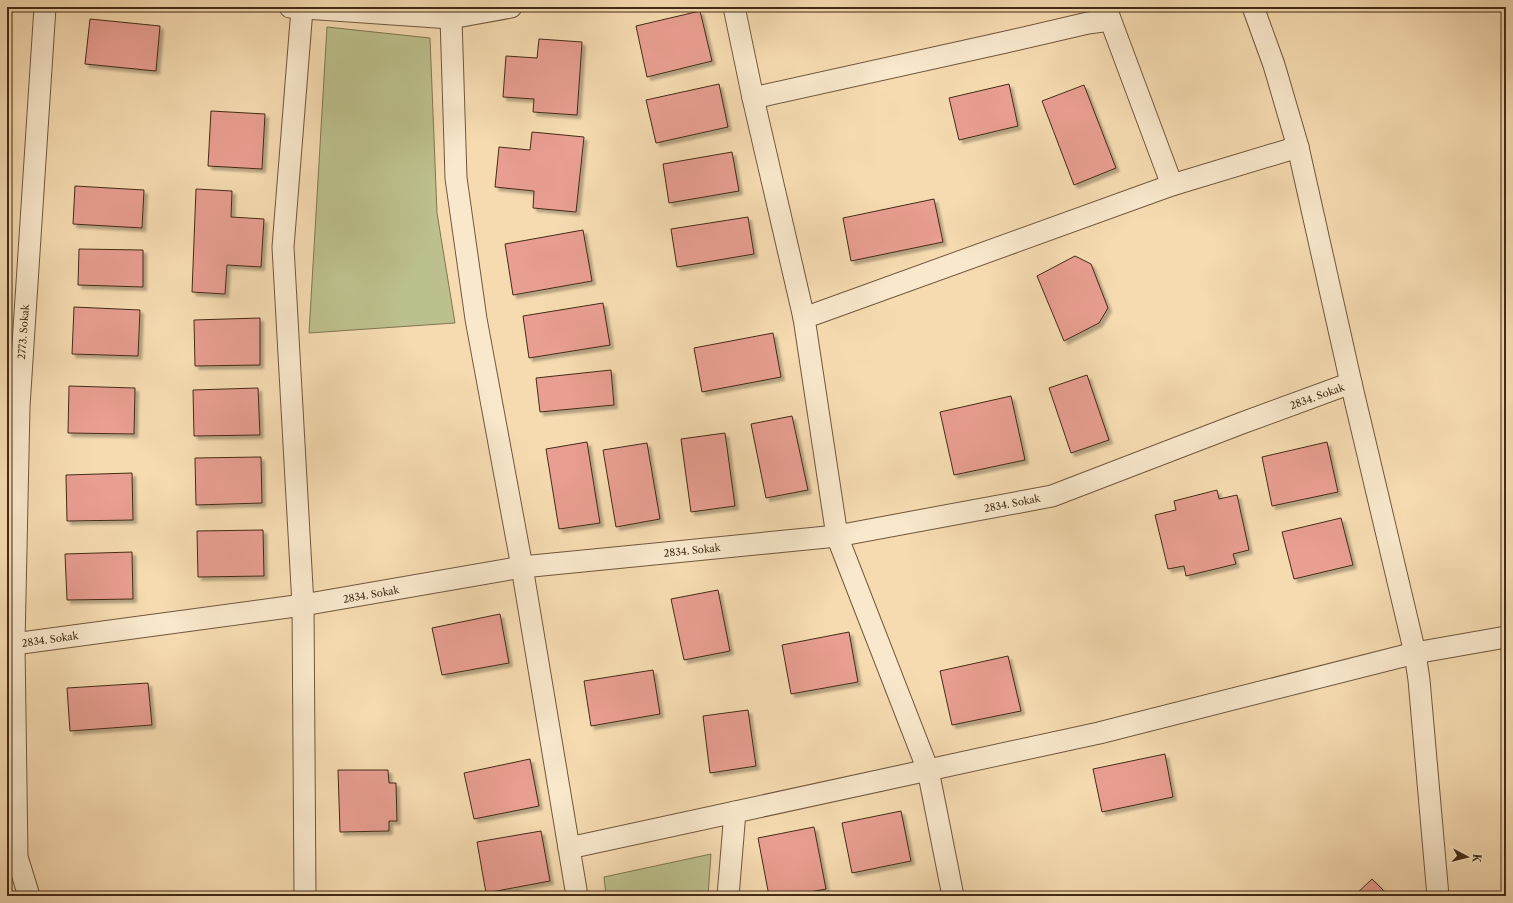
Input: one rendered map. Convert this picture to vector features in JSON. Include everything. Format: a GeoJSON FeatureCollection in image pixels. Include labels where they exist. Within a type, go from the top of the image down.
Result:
{"type":"FeatureCollection","features":[{"type":"Feature","properties":{"kind":"street","name":"2773. Sokak"},"geometry":{"type":"LineString","coordinates":[[28,896],[12,858],[14,644],[12,477],[45,7]]}},
{"type":"Feature","properties":{"kind":"street"},"geometry":{"type":"LineString","coordinates":[[305,896],[304,606],[283,247],[296,8],[451,18],[511,7]]}},
{"type":"Feature","properties":{"kind":"street"},"geometry":{"type":"LineString","coordinates":[[734,7],[753,98],[804,318],[837,536],[928,770],[953,896]]}},
{"type":"Feature","properties":{"kind":"street"},"geometry":{"type":"LineString","coordinates":[[1253,7],[1274,65],[1298,147],[1351,384],[1415,654],[1419,680],[1438,896]]}},
{"type":"Feature","properties":{"kind":"street"},"geometry":{"type":"LineString","coordinates":[[753,98],[1088,23],[1108,14],[1172,185]]}},
{"type":"Feature","properties":{"kind":"street"},"geometry":{"type":"LineString","coordinates":[[451,18],[456,178],[476,319],[522,567],[577,896]]}},
{"type":"Feature","properties":{"kind":"street"},"geometry":{"type":"LineString","coordinates":[[804,318],[1172,185],[1298,147]]}},
{"type":"Feature","properties":{"kind":"street","name":"2834. Sokak"},"geometry":{"type":"LineString","coordinates":[[14,644],[304,606],[522,567],[837,536],[1052,496],[1242,423],[1351,384]]}},
{"type":"Feature","properties":{"kind":"street"},"geometry":{"type":"LineString","coordinates":[[569,848],[1099,733],[1415,654],[1506,637]]}},
{"type":"Feature","properties":{"kind":"street"},"geometry":{"type":"LineString","coordinates":[[728,896],[735,812]]}},
{"type":"Feature","properties":{"kind":"green space"},"geometry":{"type":"Polygon","coordinates":[[[327,27],[430,38],[437,213],[455,323],[309,333],[327,27]]]}},
{"type":"Feature","properties":{"kind":"green space"},"geometry":{"type":"Polygon","coordinates":[[[711,854],[708,896],[606,896],[604,877],[711,854]]]}},
{"type":"Feature","properties":{"kind":"building"},"geometry":{"type":"Polygon","coordinates":[[[700,11],[712,61],[647,77],[636,26],[700,11]]]}},
{"type":"Feature","properties":{"kind":"building"},"geometry":{"type":"Polygon","coordinates":[[[90,19],[160,26],[156,71],[85,64],[90,19]]]}},
{"type":"Feature","properties":{"kind":"building"},"geometry":{"type":"Polygon","coordinates":[[[539,39],[582,42],[577,115],[533,112],[534,99],[503,97],[506,56],[537,58],[539,39]]]}},
{"type":"Feature","properties":{"kind":"building"},"geometry":{"type":"Polygon","coordinates":[[[719,84],[728,127],[656,143],[646,100],[719,84]]]}},
{"type":"Feature","properties":{"kind":"building"},"geometry":{"type":"Polygon","coordinates":[[[1009,84],[1018,126],[959,140],[949,98],[1009,84]]]}},
{"type":"Feature","properties":{"kind":"building"},"geometry":{"type":"Polygon","coordinates":[[[1084,85],[1116,168],[1074,185],[1042,101],[1084,85]]]}},
{"type":"Feature","properties":{"kind":"building"},"geometry":{"type":"Polygon","coordinates":[[[211,111],[265,114],[262,169],[208,166],[211,111]]]}},
{"type":"Feature","properties":{"kind":"building"},"geometry":{"type":"Polygon","coordinates":[[[532,132],[584,137],[576,212],[533,208],[534,191],[495,187],[499,147],[530,150],[532,132]]]}},
{"type":"Feature","properties":{"kind":"building"},"geometry":{"type":"Polygon","coordinates":[[[732,152],[739,191],[669,203],[663,164],[732,152]]]}},
{"type":"Feature","properties":{"kind":"building"},"geometry":{"type":"Polygon","coordinates":[[[75,186],[144,190],[142,228],[73,224],[75,186]]]}},
{"type":"Feature","properties":{"kind":"building"},"geometry":{"type":"Polygon","coordinates":[[[196,189],[232,191],[231,217],[264,219],[261,267],[227,265],[225,294],[192,292],[196,189]]]}},
{"type":"Feature","properties":{"kind":"building"},"geometry":{"type":"Polygon","coordinates":[[[934,199],[943,242],[851,261],[843,218],[934,199]]]}},
{"type":"Feature","properties":{"kind":"building"},"geometry":{"type":"Polygon","coordinates":[[[748,217],[754,254],[677,267],[671,229],[748,217]]]}},
{"type":"Feature","properties":{"kind":"building"},"geometry":{"type":"Polygon","coordinates":[[[583,230],[592,281],[513,295],[505,244],[583,230]]]}},
{"type":"Feature","properties":{"kind":"building"},"geometry":{"type":"Polygon","coordinates":[[[79,249],[143,250],[143,287],[78,285],[79,249]]]}},
{"type":"Feature","properties":{"kind":"building"},"geometry":{"type":"Polygon","coordinates":[[[1075,256],[1091,264],[1108,308],[1099,323],[1064,341],[1037,276],[1075,256]]]}},
{"type":"Feature","properties":{"kind":"building"},"geometry":{"type":"Polygon","coordinates":[[[603,303],[610,345],[529,358],[523,316],[603,303]]]}},
{"type":"Feature","properties":{"kind":"building"},"geometry":{"type":"Polygon","coordinates":[[[74,307],[140,310],[138,356],[72,354],[74,307]]]}},
{"type":"Feature","properties":{"kind":"building"},"geometry":{"type":"Polygon","coordinates":[[[260,318],[260,365],[195,366],[194,320],[260,318]]]}},
{"type":"Feature","properties":{"kind":"building"},"geometry":{"type":"Polygon","coordinates":[[[773,333],[781,377],[702,392],[694,348],[773,333]]]}},
{"type":"Feature","properties":{"kind":"building"},"geometry":{"type":"Polygon","coordinates":[[[611,370],[614,405],[540,412],[536,378],[611,370]]]}},
{"type":"Feature","properties":{"kind":"building"},"geometry":{"type":"Polygon","coordinates":[[[1087,375],[1109,440],[1071,453],[1049,388],[1087,375]]]}},
{"type":"Feature","properties":{"kind":"building"},"geometry":{"type":"Polygon","coordinates":[[[69,386],[135,388],[134,434],[68,433],[69,386]]]}},
{"type":"Feature","properties":{"kind":"building"},"geometry":{"type":"Polygon","coordinates":[[[258,388],[260,435],[194,436],[193,390],[258,388]]]}},
{"type":"Feature","properties":{"kind":"building"},"geometry":{"type":"Polygon","coordinates":[[[1011,396],[1025,460],[954,475],[940,412],[1011,396]]]}},
{"type":"Feature","properties":{"kind":"building"},"geometry":{"type":"Polygon","coordinates":[[[792,416],[808,490],[766,498],[751,424],[792,416]]]}},
{"type":"Feature","properties":{"kind":"building"},"geometry":{"type":"Polygon","coordinates":[[[725,433],[735,506],[691,512],[681,439],[725,433]]]}},
{"type":"Feature","properties":{"kind":"building"},"geometry":{"type":"Polygon","coordinates":[[[587,442],[600,523],[559,529],[546,449],[587,442]]]}},
{"type":"Feature","properties":{"kind":"building"},"geometry":{"type":"Polygon","coordinates":[[[1327,442],[1338,492],[1272,506],[1262,457],[1327,442]]]}},
{"type":"Feature","properties":{"kind":"building"},"geometry":{"type":"Polygon","coordinates":[[[647,443],[660,519],[616,527],[603,450],[647,443]]]}},
{"type":"Feature","properties":{"kind":"building"},"geometry":{"type":"Polygon","coordinates":[[[261,457],[262,503],[196,505],[195,458],[261,457]]]}},
{"type":"Feature","properties":{"kind":"building"},"geometry":{"type":"Polygon","coordinates":[[[132,473],[133,520],[67,521],[66,475],[132,473]]]}},
{"type":"Feature","properties":{"kind":"building"},"geometry":{"type":"Polygon","coordinates":[[[1217,490],[1219,499],[1237,495],[1249,550],[1233,554],[1236,564],[1186,576],[1184,566],[1168,569],[1155,515],[1176,510],[1174,501],[1217,490]]]}},
{"type":"Feature","properties":{"kind":"building"},"geometry":{"type":"Polygon","coordinates":[[[1341,518],[1353,565],[1294,579],[1282,532],[1341,518]]]}},
{"type":"Feature","properties":{"kind":"building"},"geometry":{"type":"Polygon","coordinates":[[[263,530],[264,576],[198,577],[197,531],[263,530]]]}},
{"type":"Feature","properties":{"kind":"building"},"geometry":{"type":"Polygon","coordinates":[[[132,552],[133,599],[67,600],[65,554],[132,552]]]}},
{"type":"Feature","properties":{"kind":"building"},"geometry":{"type":"Polygon","coordinates":[[[718,590],[730,651],[684,660],[671,599],[718,590]]]}},
{"type":"Feature","properties":{"kind":"building"},"geometry":{"type":"Polygon","coordinates":[[[500,614],[509,663],[442,675],[432,628],[500,614]]]}},
{"type":"Feature","properties":{"kind":"building"},"geometry":{"type":"Polygon","coordinates":[[[849,632],[858,682],[791,694],[782,645],[849,632]]]}},
{"type":"Feature","properties":{"kind":"building"},"geometry":{"type":"Polygon","coordinates":[[[1008,656],[1021,711],[952,725],[940,671],[1008,656]]]}},
{"type":"Feature","properties":{"kind":"building"},"geometry":{"type":"Polygon","coordinates":[[[653,670],[660,714],[591,726],[584,681],[653,670]]]}},
{"type":"Feature","properties":{"kind":"building"},"geometry":{"type":"Polygon","coordinates":[[[148,683],[152,725],[70,731],[67,688],[148,683]]]}},
{"type":"Feature","properties":{"kind":"building"},"geometry":{"type":"Polygon","coordinates":[[[748,710],[756,766],[710,773],[703,716],[748,710]]]}},
{"type":"Feature","properties":{"kind":"building"},"geometry":{"type":"Polygon","coordinates":[[[1165,754],[1173,797],[1102,812],[1093,769],[1165,754]]]}},
{"type":"Feature","properties":{"kind":"building"},"geometry":{"type":"Polygon","coordinates":[[[530,759],[539,806],[474,819],[464,773],[530,759]]]}},
{"type":"Feature","properties":{"kind":"building"},"geometry":{"type":"Polygon","coordinates":[[[338,770],[388,770],[389,783],[396,783],[397,821],[389,821],[389,831],[340,832],[338,770]]]}},
{"type":"Feature","properties":{"kind":"building"},"geometry":{"type":"Polygon","coordinates":[[[901,811],[911,861],[852,873],[842,823],[901,811]]]}},
{"type":"Feature","properties":{"kind":"building"},"geometry":{"type":"Polygon","coordinates":[[[814,827],[826,889],[787,896],[769,896],[758,838],[814,827]]]}},
{"type":"Feature","properties":{"kind":"building"},"geometry":{"type":"Polygon","coordinates":[[[541,831],[550,881],[486,893],[477,842],[541,831]]]}},
{"type":"Feature","properties":{"kind":"building"},"geometry":{"type":"Polygon","coordinates":[[[1372,879],[1389,896],[1354,896],[1372,879]]]}}]}
